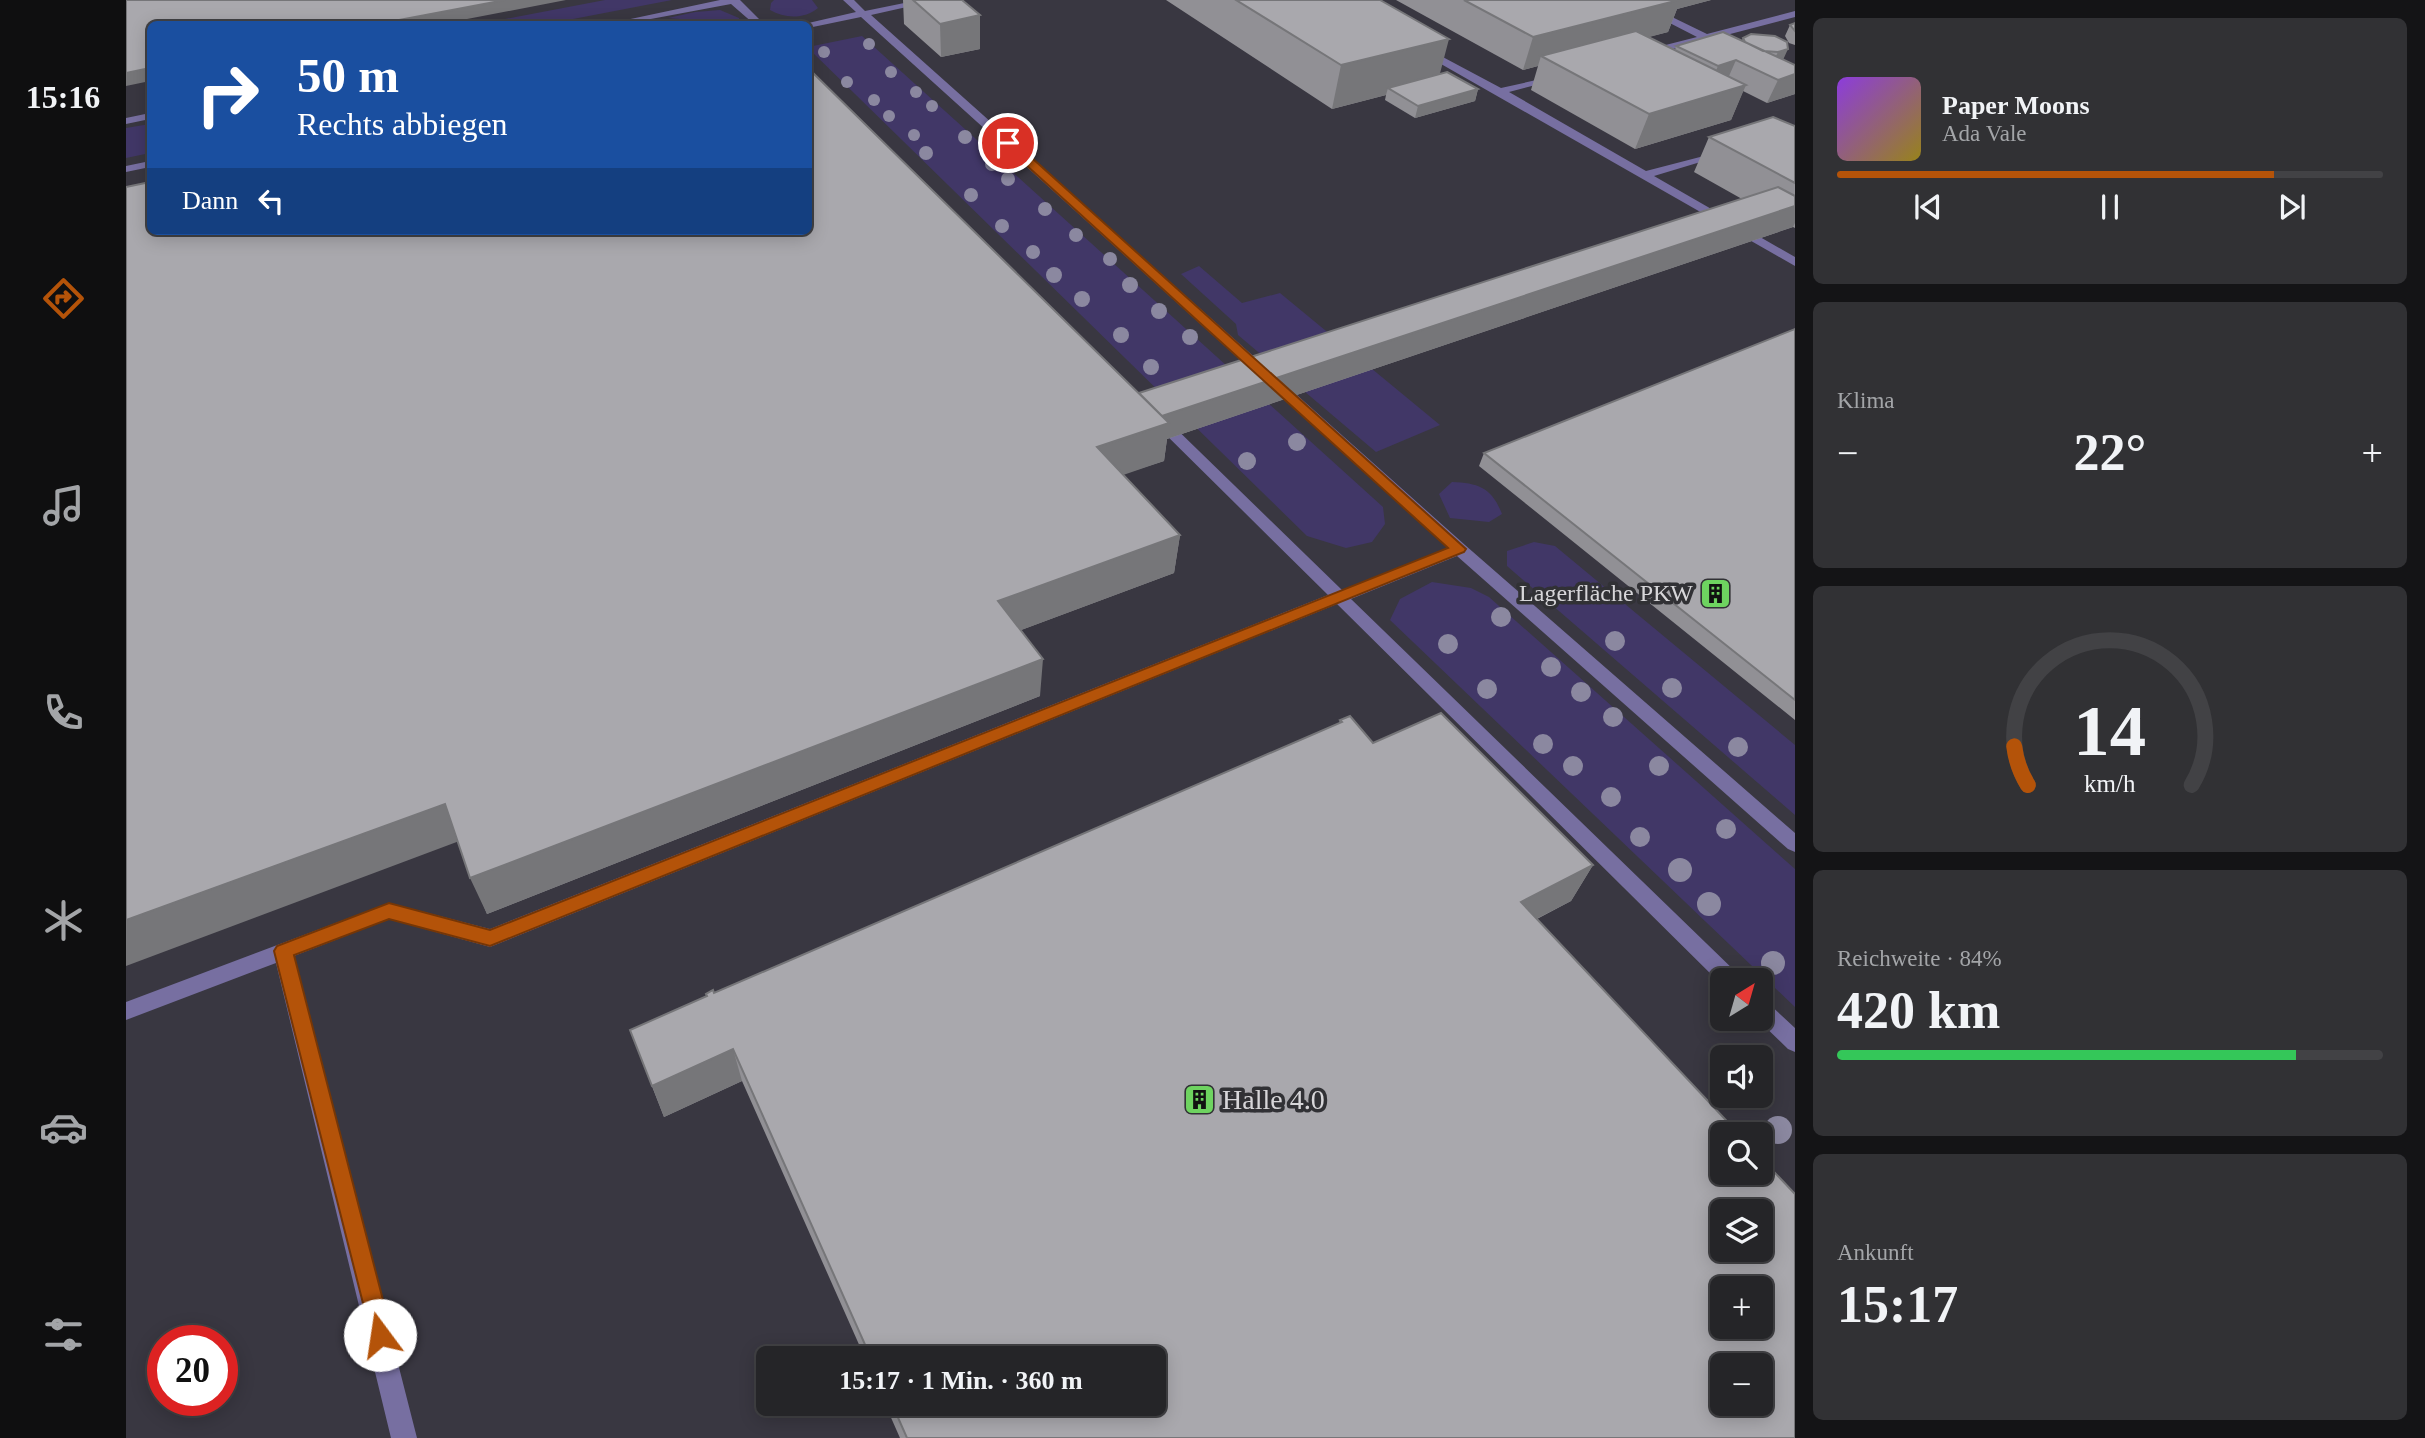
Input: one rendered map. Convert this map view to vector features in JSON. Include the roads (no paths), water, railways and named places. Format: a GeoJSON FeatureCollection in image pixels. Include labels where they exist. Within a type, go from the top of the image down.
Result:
{"type":"FeatureCollection","features":[{"type":"Feature","properties":{"kind":"lane"},"geometry":{"type":"LineString","coordinates":[[627,21],[734,0],[756,21]]}},
{"type":"Feature","properties":{"kind":"lane"},"geometry":{"type":"LineString","coordinates":[[848,0],[1459,549],[1795,844]]}},
{"type":"Feature","properties":{"kind":"lane"},"geometry":{"type":"LineString","coordinates":[[812,24],[933,0]]}},
{"type":"Feature","properties":{"kind":"lane"},"geometry":{"type":"LineString","coordinates":[[1630,0],[1706,37]]}},
{"type":"Feature","properties":{"kind":"lane"},"geometry":{"type":"LineString","coordinates":[[1628,58],[1795,14]]}},
{"type":"Feature","properties":{"kind":"lane"},"geometry":{"type":"LineString","coordinates":[[1417,46],[1500,91],[1795,262]]}},
{"type":"Feature","properties":{"kind":"lane"},"geometry":{"type":"LineString","coordinates":[[1500,91],[1564,74]]}},
{"type":"Feature","properties":{"kind":"lane"},"geometry":{"type":"LineString","coordinates":[[126,121],[147,117]]}},
{"type":"Feature","properties":{"kind":"lane"},"geometry":{"type":"LineString","coordinates":[[1645,176],[1733,149]]}},
{"type":"Feature","properties":{"kind":"lane"},"geometry":{"type":"LineString","coordinates":[[126,169],[147,165]]}},
{"type":"Feature","properties":{"kind":"lane"},"geometry":{"type":"LineString","coordinates":[[1142,403],[1719,968]]}},
{"type":"Feature","properties":{"kind":"lane"},"geometry":{"type":"LineString","coordinates":[[126,1011],[389,911],[490,938],[1459,549]]}},
{"type":"Feature","properties":{"kind":"lane"},"geometry":{"type":"LineString","coordinates":[[283,951],[404,1438]]}},
{"type":"Feature","properties":{"kind":"lane"},"geometry":{"type":"LineString","coordinates":[[1773,1021],[1795,1042]]}},
{"type":"Feature","properties":{"kind":"place","name":"Lagerfläche PKW"},"geometry":{"type":"Point","coordinates":[1716,593]}},
{"type":"Feature","properties":{"kind":"place","name":"Halle 4.0"},"geometry":{"type":"Point","coordinates":[1199,1099]}}]}
